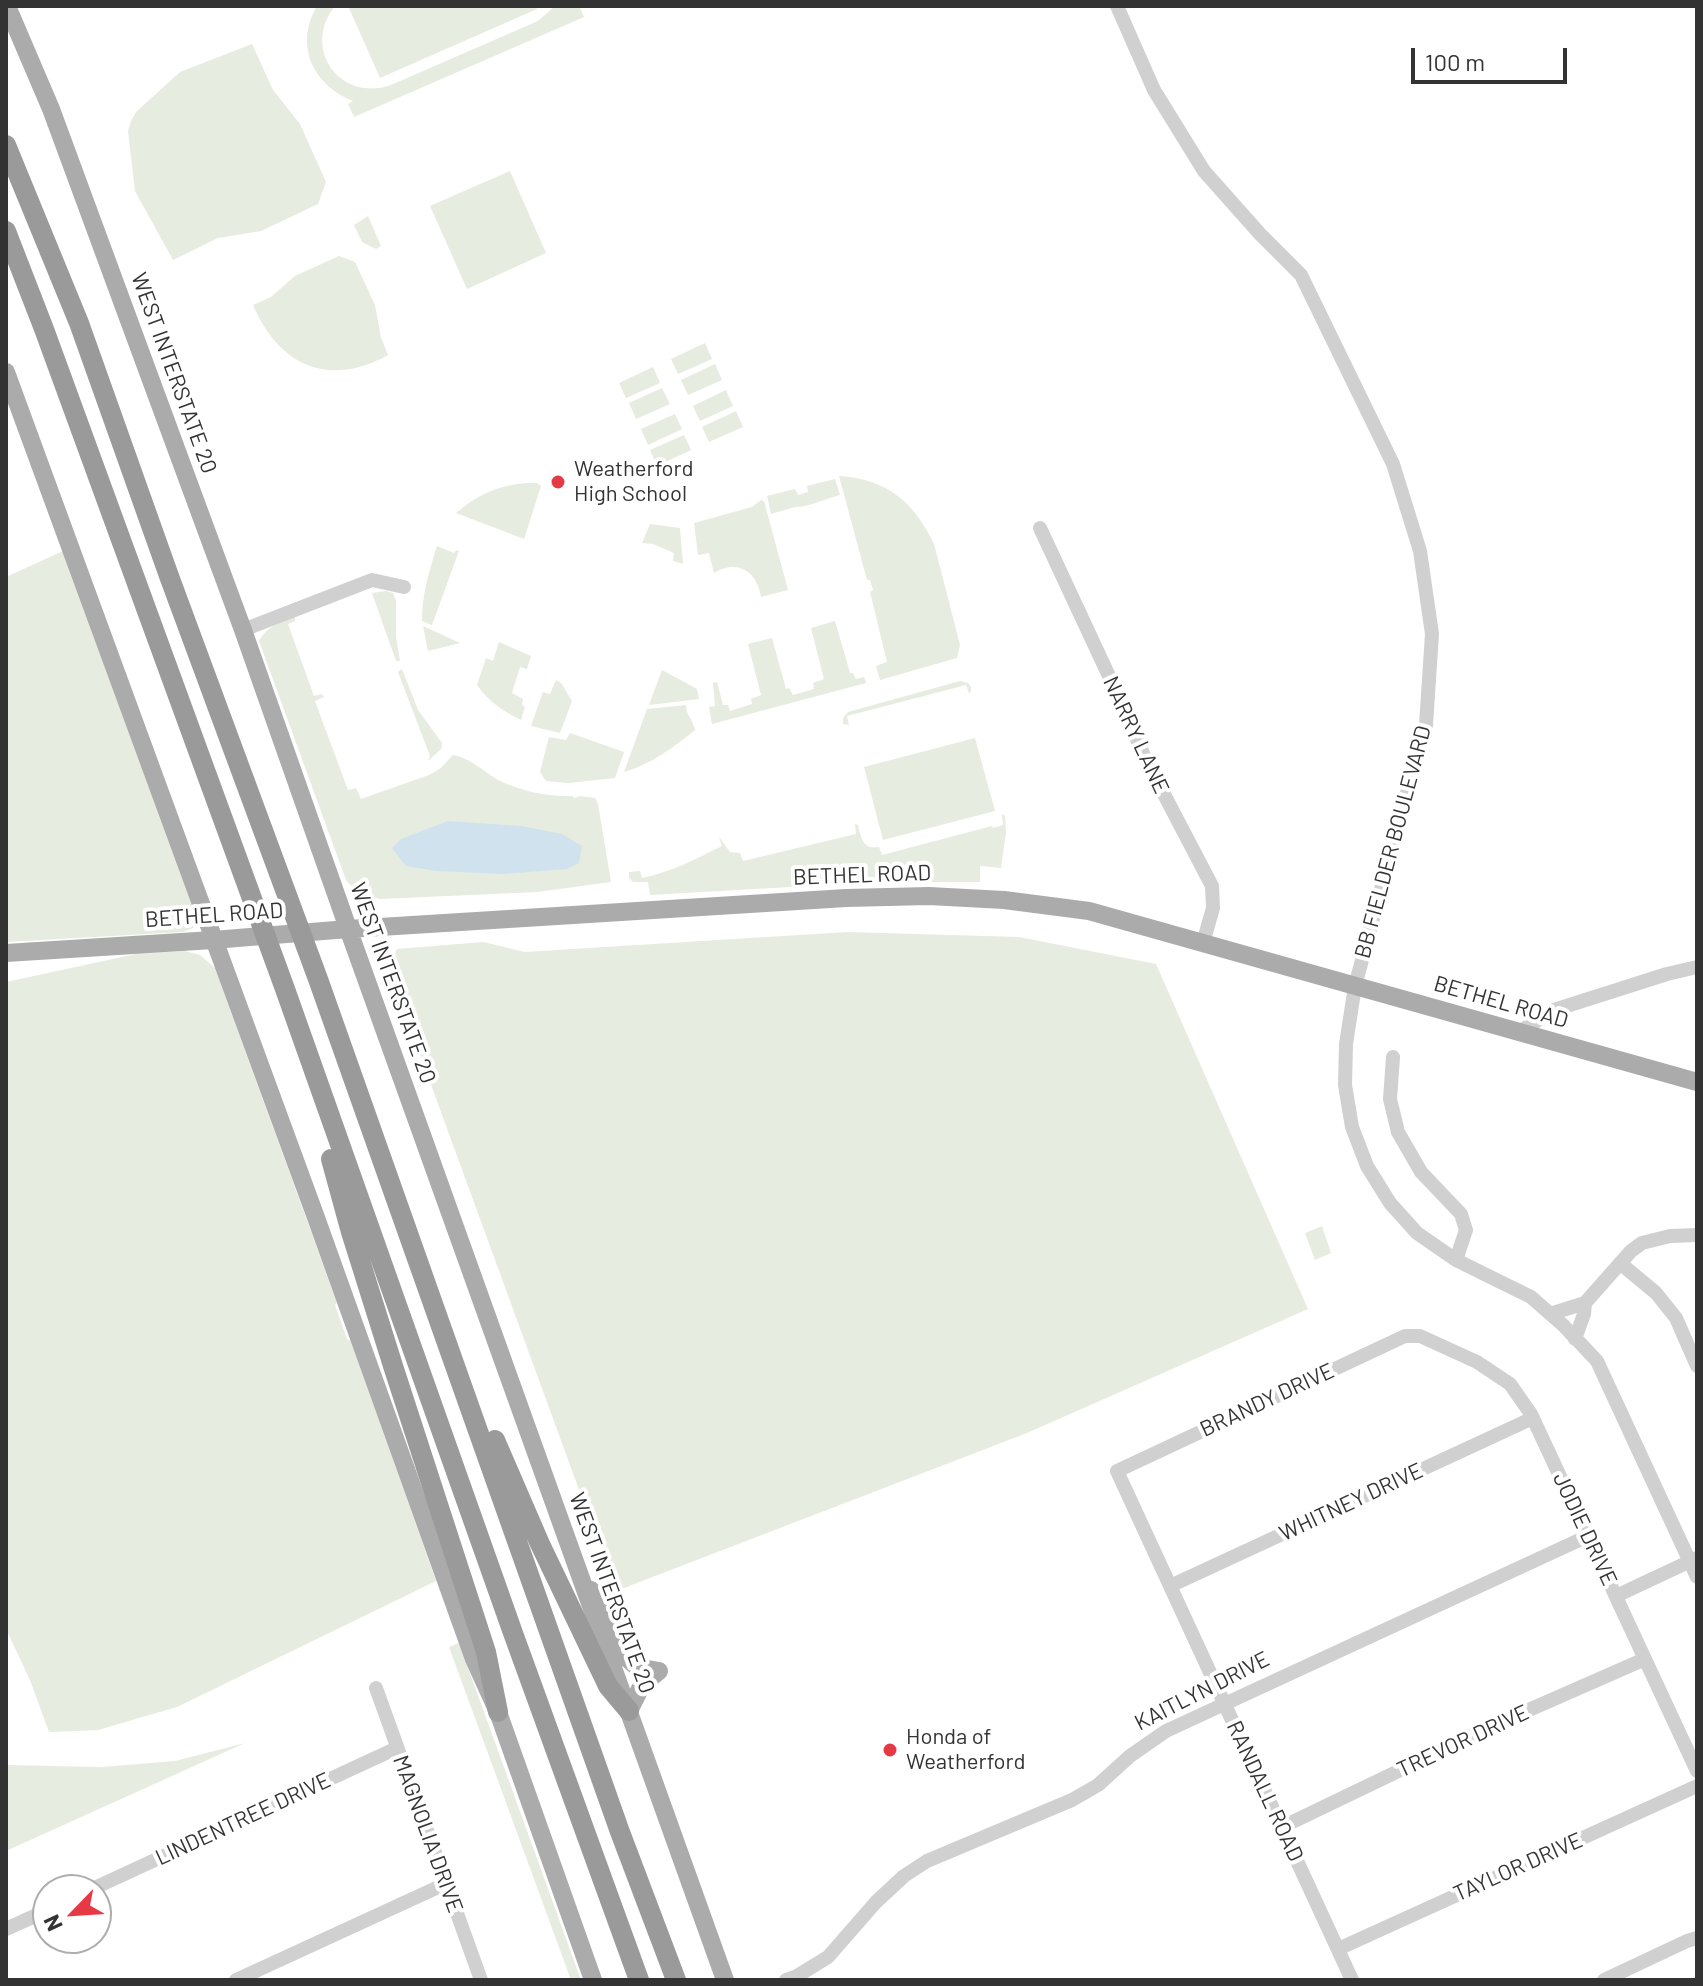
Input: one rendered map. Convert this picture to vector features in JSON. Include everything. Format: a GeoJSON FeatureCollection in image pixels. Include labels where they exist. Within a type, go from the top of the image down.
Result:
{"type":"FeatureCollection","features":[{"type":"Feature","properties":{"kind":"highway"},"geometry":{"type":"LineString","coordinates":[[6,145],[79,323],[318,979],[620,1832],[676,1980]]}},
{"type":"Feature","properties":{"kind":"highway"},"geometry":{"type":"LineString","coordinates":[[6,231],[285,989],[639,1980]]}},
{"type":"Feature","properties":{"kind":"highway"},"geometry":{"type":"LineString","coordinates":[[324,1104],[326,1139],[351,1232],[486,1652],[498,1712]]}},
{"type":"Feature","properties":{"kind":"highway"},"geometry":{"type":"LineString","coordinates":[[450,1350],[471,1377],[540,1544],[608,1686],[629,1711]]}},
{"type":"Feature","properties":{"kind":"main road","name":"WEST INTERSTATE 20"},"geometry":{"type":"LineString","coordinates":[[7,6],[51,109],[243,630],[725,1980]]}},
{"type":"Feature","properties":{"kind":"main road"},"geometry":{"type":"LineString","coordinates":[[6,372],[474,1659],[498,1712],[593,1980]]}},
{"type":"Feature","properties":{"kind":"main road","name":"BETHEL ROAD"},"geometry":{"type":"LineString","coordinates":[[6,953],[830,899],[929,896],[1004,900],[1089,911],[1697,1082]]}},
{"type":"Feature","properties":{"kind":"main road"},"geometry":{"type":"LineString","coordinates":[[582,1580],[611,1615],[628,1659],[637,1667],[659,1671],[642,1685],[629,1711]]}},
{"type":"Feature","properties":{"kind":"main road"},"geometry":{"type":"LineString","coordinates":[[715,1951],[734,1980]]}},
{"type":"Feature","properties":{"kind":"street","name":"BB FIELDER BOULEVARD"},"geometry":{"type":"LineString","coordinates":[[1117,6],[1154,90],[1204,171],[1301,275],[1393,464],[1420,551],[1432,634],[1426,725],[1355,986],[1346,1044],[1345,1085],[1352,1127],[1367,1166],[1390,1203],[1417,1233],[1456,1260],[1531,1297],[1597,1361],[1693,1560],[1697,1577]]}},
{"type":"Feature","properties":{"kind":"street","name":"NARRY LANE"},"geometry":{"type":"LineString","coordinates":[[1040,528],[1144,756],[1212,886],[1213,908],[1203,943]]}},
{"type":"Feature","properties":{"kind":"street"},"geometry":{"type":"LineString","coordinates":[[243,630],[372,580],[404,587]]}},
{"type":"Feature","properties":{"kind":"street"},"geometry":{"type":"LineString","coordinates":[[1519,1032],[1554,1010],[1697,967]]}},
{"type":"Feature","properties":{"kind":"street"},"geometry":{"type":"LineString","coordinates":[[1393,1057],[1390,1099],[1398,1132],[1421,1172],[1461,1214],[1466,1230],[1456,1260]]}},
{"type":"Feature","properties":{"kind":"street"},"geometry":{"type":"LineString","coordinates":[[1550,1314],[1585,1303],[1631,1251],[1642,1243],[1670,1236],[1697,1235]]}},
{"type":"Feature","properties":{"kind":"street"},"geometry":{"type":"LineString","coordinates":[[1620,1263],[1656,1293],[1676,1318],[1697,1366]]}},
{"type":"Feature","properties":{"kind":"street"},"geometry":{"type":"LineString","coordinates":[[1575,1339],[1585,1303]]}},
{"type":"Feature","properties":{"kind":"street","name":"BRANDY DRIVE"},"geometry":{"type":"LineString","coordinates":[[1117,1471],[1405,1336],[1420,1336]]}},
{"type":"Feature","properties":{"kind":"street","name":"JODIE DRIVE"},"geometry":{"type":"LineString","coordinates":[[1420,1336],[1477,1362],[1510,1384],[1533,1418],[1697,1771]]}},
{"type":"Feature","properties":{"kind":"street","name":"WHITNEY DRIVE"},"geometry":{"type":"LineString","coordinates":[[1170,1586],[1533,1418]]}},
{"type":"Feature","properties":{"kind":"street","name":"RANDALL ROAD"},"geometry":{"type":"LineString","coordinates":[[1117,1471],[1352,1980]]}},
{"type":"Feature","properties":{"kind":"street","name":"KAITLYN DRIVE"},"geometry":{"type":"LineString","coordinates":[[786,1980],[828,1957],[876,1902],[904,1876],[927,1861],[1072,1800],[1098,1785],[1130,1756],[1166,1731],[1588,1536]]}},
{"type":"Feature","properties":{"kind":"street"},"geometry":{"type":"LineString","coordinates":[[1616,1596],[1693,1560]]}},
{"type":"Feature","properties":{"kind":"street","name":"TREVOR DRIVE"},"geometry":{"type":"LineString","coordinates":[[1282,1827],[1490,1727],[1645,1659]]}},
{"type":"Feature","properties":{"kind":"street","name":"MAGNOLIA DRIVE"},"geometry":{"type":"LineString","coordinates":[[376,1688],[481,1980]]}},
{"type":"Feature","properties":{"kind":"street","name":"LINDENTREE DRIVE"},"geometry":{"type":"LineString","coordinates":[[112,1880],[397,1748]]}},
{"type":"Feature","properties":{"kind":"street","name":"TAYLOR DRIVE"},"geometry":{"type":"LineString","coordinates":[[1338,1949],[1697,1786]]}},
{"type":"Feature","properties":{"kind":"street"},"geometry":{"type":"LineString","coordinates":[[236,1980],[445,1884]]}},
{"type":"Feature","properties":{"kind":"street"},"geometry":{"type":"LineString","coordinates":[[6,1929],[32,1917]]}},
{"type":"Feature","properties":{"kind":"street"},"geometry":{"type":"LineString","coordinates":[[1604,1980],[1697,1938]]}},
{"type":"Feature","properties":{"kind":"shaded area"},"geometry":{"type":"Polygon","coordinates":[[[317,6],[335,6],[326,22],[322,39],[324,54],[331,68],[342,79],[356,86],[373,88],[391,85],[538,21],[555,6],[579,6],[584,17],[354,117],[348,104],[353,101],[327,85],[311,62],[307,35],[317,6]]]}},
{"type":"Feature","properties":{"kind":"shaded area"},"geometry":{"type":"Polygon","coordinates":[[[536,6],[537,9],[380,78],[349,8],[536,6]]]}},
{"type":"Feature","properties":{"kind":"shaded area"},"geometry":{"type":"Polygon","coordinates":[[[252,44],[273,90],[300,124],[326,182],[318,204],[261,231],[218,238],[173,260],[135,191],[128,131],[131,121],[136,112],[180,72],[252,44]]]}},
{"type":"Feature","properties":{"kind":"shaded area"},"geometry":{"type":"Polygon","coordinates":[[[510,171],[546,253],[467,289],[430,206],[510,171]]]}},
{"type":"Feature","properties":{"kind":"shaded area"},"geometry":{"type":"Polygon","coordinates":[[[368,216],[381,246],[376,249],[362,242],[354,225],[368,216]]]}},
{"type":"Feature","properties":{"kind":"shaded area"},"geometry":{"type":"Polygon","coordinates":[[[339,256],[355,262],[375,305],[381,338],[388,355],[346,370],[326,370],[308,365],[277,343],[253,305],[271,297],[295,276],[339,256]]]}},
{"type":"Feature","properties":{"kind":"shaded area"},"geometry":{"type":"Polygon","coordinates":[[[705,343],[712,359],[678,374],[671,359],[705,343]]]}},
{"type":"Feature","properties":{"kind":"shaded area"},"geometry":{"type":"Polygon","coordinates":[[[715,364],[722,380],[688,395],[681,380],[715,364]]]}},
{"type":"Feature","properties":{"kind":"shaded area"},"geometry":{"type":"Polygon","coordinates":[[[653,367],[660,383],[626,398],[619,383],[653,367]]]}},
{"type":"Feature","properties":{"kind":"shaded area"},"geometry":{"type":"Polygon","coordinates":[[[662,388],[670,404],[636,419],[629,403],[662,388]]]}},
{"type":"Feature","properties":{"kind":"shaded area"},"geometry":{"type":"Polygon","coordinates":[[[726,390],[733,406],[700,421],[693,406],[726,390]]]}},
{"type":"Feature","properties":{"kind":"shaded area"},"geometry":{"type":"Polygon","coordinates":[[[736,411],[743,427],[709,442],[702,427],[736,411]]]}},
{"type":"Feature","properties":{"kind":"shaded area"},"geometry":{"type":"Polygon","coordinates":[[[675,414],[682,429],[648,445],[641,429],[675,414]]]}},
{"type":"Feature","properties":{"kind":"shaded area"},"geometry":{"type":"Polygon","coordinates":[[[684,435],[691,450],[657,466],[650,450],[684,435]]]}},
{"type":"Feature","properties":{"kind":"shaded area"},"geometry":{"type":"Polygon","coordinates":[[[839,476],[871,482],[897,495],[926,529],[934,544],[960,645],[957,658],[880,680],[876,666],[887,662],[870,592],[873,590],[870,580],[867,580],[839,476]]]}},
{"type":"Feature","properties":{"kind":"shaded area"},"geometry":{"type":"Polygon","coordinates":[[[835,479],[840,495],[771,514],[767,496],[795,489],[798,495],[808,492],[807,486],[835,479]]]}},
{"type":"Feature","properties":{"kind":"shaded area"},"geometry":{"type":"Polygon","coordinates":[[[526,483],[541,486],[524,539],[456,513],[488,492],[526,483]]]}},
{"type":"Feature","properties":{"kind":"shaded area"},"geometry":{"type":"Polygon","coordinates":[[[764,501],[788,590],[761,597],[755,580],[745,570],[730,567],[714,573],[709,553],[698,555],[694,523],[752,507],[764,501]]]}},
{"type":"Feature","properties":{"kind":"shaded area"},"geometry":{"type":"Polygon","coordinates":[[[650,524],[680,528],[683,564],[673,561],[674,553],[642,543],[650,524]]]}},
{"type":"Feature","properties":{"kind":"shaded area"},"geometry":{"type":"Polygon","coordinates":[[[437,546],[454,553],[459,551],[432,625],[422,621],[422,611],[437,546]]]}},
{"type":"Feature","properties":{"kind":"shaded area"},"geometry":{"type":"Polygon","coordinates":[[[63,551],[198,920],[194,927],[183,932],[6,942],[6,577],[63,551]]]}},
{"type":"Feature","properties":{"kind":"shaded area"},"geometry":{"type":"Polygon","coordinates":[[[372,593],[393,593],[396,600],[396,637],[400,661],[396,661],[372,593]]]}},
{"type":"Feature","properties":{"kind":"shaded area"},"geometry":{"type":"Polygon","coordinates":[[[295,617],[295,621],[288,624],[314,696],[322,694],[324,697],[315,701],[348,790],[356,788],[361,799],[429,775],[453,755],[471,762],[498,780],[525,790],[595,798],[611,882],[537,892],[380,899],[353,888],[346,880],[259,641],[270,628],[295,617]]]}},
{"type":"Feature","properties":{"kind":"shaded area"},"geometry":{"type":"Polygon","coordinates":[[[835,621],[850,673],[856,679],[864,677],[866,683],[712,724],[709,707],[715,706],[713,683],[717,682],[723,705],[728,705],[730,711],[752,704],[751,699],[761,695],[748,644],[772,638],[786,689],[789,688],[793,695],[814,689],[813,683],[824,679],[811,628],[835,621]]]}},
{"type":"Feature","properties":{"kind":"shaded area"},"geometry":{"type":"Polygon","coordinates":[[[423,626],[460,643],[428,651],[423,626]]]}},
{"type":"Feature","properties":{"kind":"shaded area"},"geometry":{"type":"Polygon","coordinates":[[[499,642],[531,656],[527,669],[520,667],[512,693],[523,699],[522,705],[525,707],[521,720],[497,706],[477,685],[486,658],[493,661],[499,642]]]}},
{"type":"Feature","properties":{"kind":"shaded area"},"geometry":{"type":"Polygon","coordinates":[[[402,669],[418,710],[442,743],[441,749],[428,761],[430,756],[398,672],[402,669]]]}},
{"type":"Feature","properties":{"kind":"shaded area"},"geometry":{"type":"Polygon","coordinates":[[[662,670],[697,689],[699,699],[649,705],[662,670]]]}},
{"type":"Feature","properties":{"kind":"shaded area"},"geometry":{"type":"Polygon","coordinates":[[[556,680],[572,701],[560,733],[531,726],[543,692],[550,694],[556,680]]]}},
{"type":"Feature","properties":{"kind":"shaded area"},"geometry":{"type":"Polygon","coordinates":[[[960,681],[968,683],[971,692],[966,685],[847,716],[849,725],[843,724],[848,712],[960,681]]]}},
{"type":"Feature","properties":{"kind":"shaded area"},"geometry":{"type":"Polygon","coordinates":[[[686,705],[695,730],[661,755],[624,772],[647,709],[686,705]]]}},
{"type":"Feature","properties":{"kind":"shaded area"},"geometry":{"type":"Polygon","coordinates":[[[570,733],[624,752],[615,778],[568,783],[546,781],[540,772],[549,737],[566,740],[570,733]]]}},
{"type":"Feature","properties":{"kind":"shaded area"},"geometry":{"type":"Polygon","coordinates":[[[975,738],[995,811],[883,840],[864,767],[975,738]]]}},
{"type":"Feature","properties":{"kind":"shaded area"},"geometry":{"type":"Polygon","coordinates":[[[1002,815],[1005,815],[1006,833],[1001,868],[980,866],[980,882],[877,882],[650,895],[648,882],[633,882],[629,878],[629,872],[640,871],[642,878],[693,860],[722,846],[719,837],[730,852],[740,853],[743,861],[856,834],[855,824],[866,845],[879,847],[882,855],[1003,825],[1002,815]]]}},
{"type":"Feature","properties":{"kind":"shaded area"},"geometry":{"type":"Polygon","coordinates":[[[847,932],[1019,937],[1156,964],[1308,1309],[1027,1433],[616,1591],[388,967],[397,949],[483,942],[525,952],[847,932]]]}},
{"type":"Feature","properties":{"kind":"shaded area"},"geometry":{"type":"Polygon","coordinates":[[[185,951],[200,955],[215,968],[436,1581],[177,1707],[98,1730],[49,1732],[30,1680],[6,1629],[6,982],[136,954],[185,951]]]}},
{"type":"Feature","properties":{"kind":"shaded area"},"geometry":{"type":"Polygon","coordinates":[[[1322,1226],[1331,1253],[1315,1260],[1305,1233],[1322,1226]]]}},
{"type":"Feature","properties":{"kind":"shaded area"},"geometry":{"type":"Polygon","coordinates":[[[459,1643],[581,1980],[571,1980],[449,1647],[459,1643]]]}},
{"type":"Feature","properties":{"kind":"shaded area"},"geometry":{"type":"Polygon","coordinates":[[[245,1743],[6,1851],[6,1765],[102,1767],[175,1761],[245,1743]]]}},
{"type":"Feature","properties":{"kind":"water"},"geometry":{"type":"Polygon","coordinates":[[[448,821],[521,826],[562,834],[582,846],[579,863],[567,869],[503,874],[436,871],[406,866],[392,848],[401,839],[448,821]]]}},
{"type":"Feature","properties":{"kind":"place","name":"Weatherford High School"},"geometry":{"type":"Point","coordinates":[558,482]}},
{"type":"Feature","properties":{"kind":"place","name":"Honda of Weatherford"},"geometry":{"type":"Point","coordinates":[890,1750]}}]}
